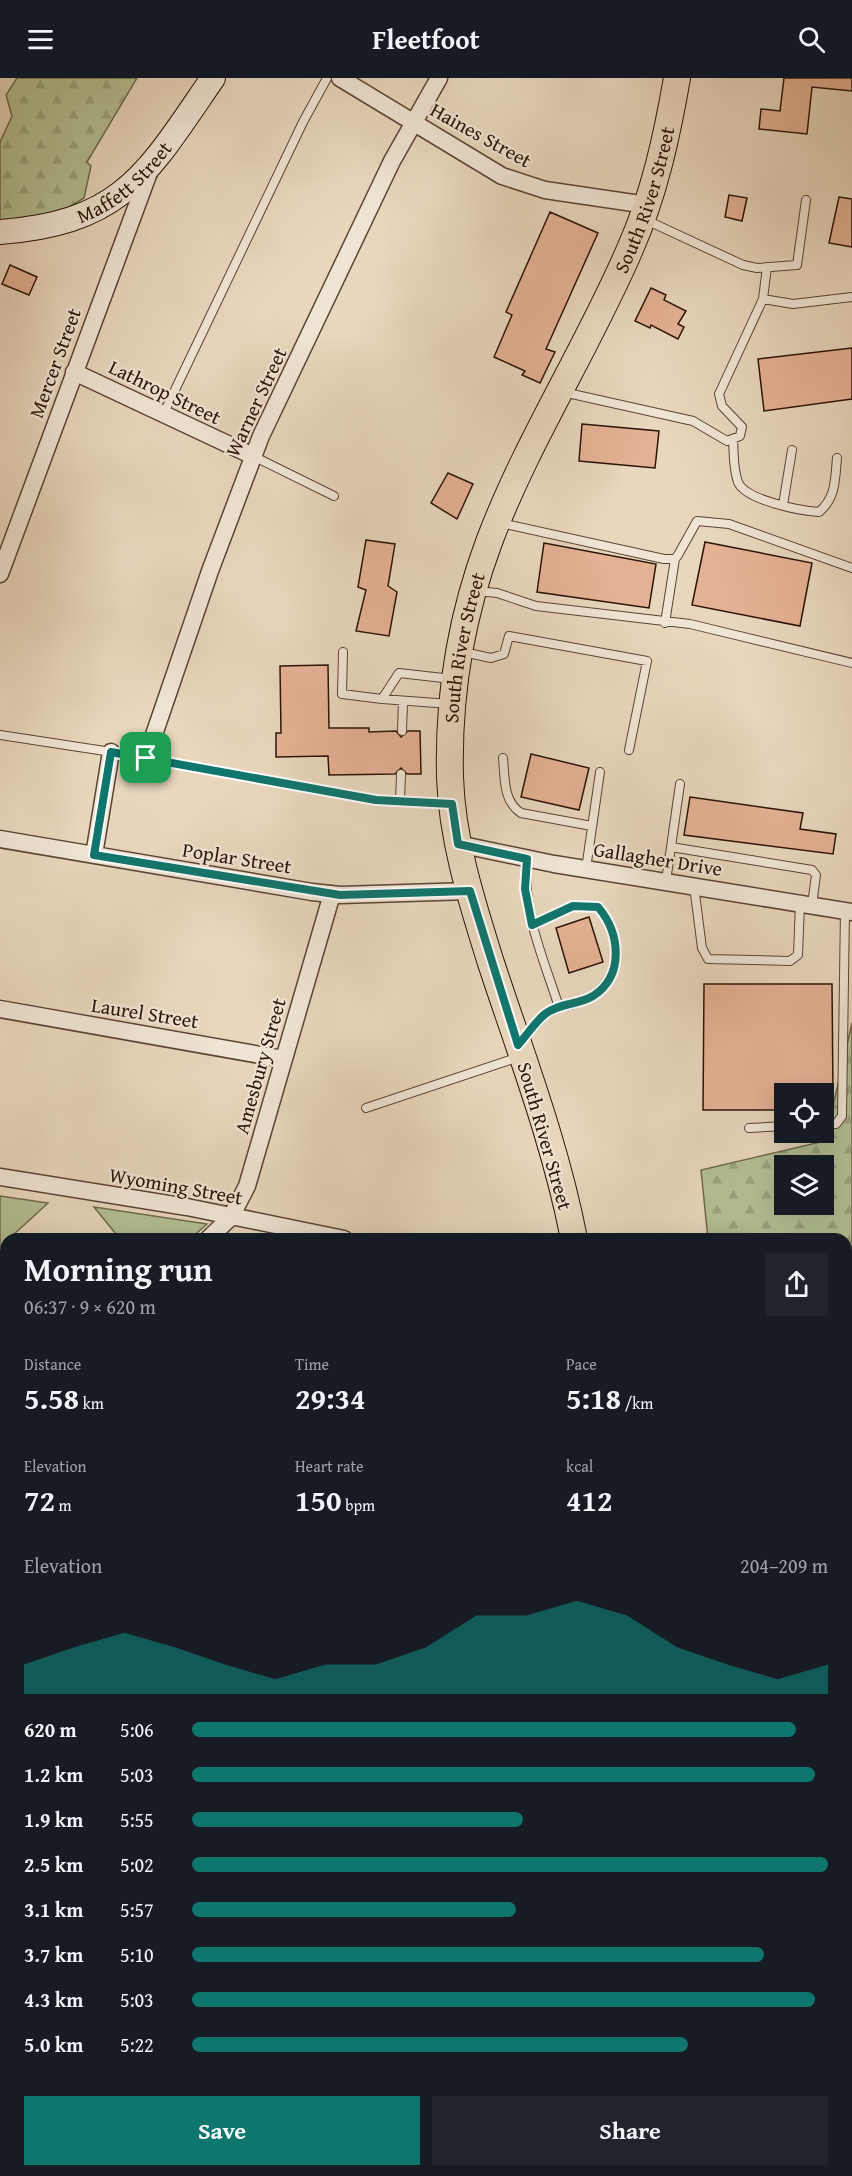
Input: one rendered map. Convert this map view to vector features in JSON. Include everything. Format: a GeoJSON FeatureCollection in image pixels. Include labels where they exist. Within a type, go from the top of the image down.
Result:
{"type":"FeatureCollection","features":[{"type":"Feature","properties":{"kind":"main road","name":"Maffett Street"},"geometry":{"type":"LineString","coordinates":[[0,232],[57,226],[82,218],[108,203],[151,167],[213,78]]}},
{"type":"Feature","properties":{"kind":"main road","name":"South River Street"},"geometry":{"type":"LineString","coordinates":[[573,1233],[556,1164],[470,891],[458,844],[452,804],[450,746],[452,705],[460,651],[473,590],[497,522],[630,249],[644,211],[670,118],[677,78]]}},
{"type":"Feature","properties":{"kind":"street","name":"Haines Street"},"geometry":{"type":"LineString","coordinates":[[340,78],[502,176],[526,185],[644,211]]}},
{"type":"Feature","properties":{"kind":"street","name":"Warner Street"},"geometry":{"type":"LineString","coordinates":[[146,758],[210,571],[253,456],[392,161],[439,78]]}},
{"type":"Feature","properties":{"kind":"street","name":"Mercer Street"},"geometry":{"type":"LineString","coordinates":[[0,574],[151,167]]}},
{"type":"Feature","properties":{"kind":"street","name":"Lathrop Street"},"geometry":{"type":"LineString","coordinates":[[74,372],[163,416],[253,456]]}},
{"type":"Feature","properties":{"kind":"street"},"geometry":{"type":"LineString","coordinates":[[94,855],[111,752]]}},
{"type":"Feature","properties":{"kind":"street","name":"Poplar Street"},"geometry":{"type":"LineString","coordinates":[[0,839],[332,894],[470,891]]}},
{"type":"Feature","properties":{"kind":"street","name":"Gallagher Drive"},"geometry":{"type":"LineString","coordinates":[[458,844],[527,859],[848,911]]}},
{"type":"Feature","properties":{"kind":"street","name":"Amesbury Street"},"geometry":{"type":"LineString","coordinates":[[214,1233],[231,1217],[247,1186],[332,894]]}},
{"type":"Feature","properties":{"kind":"street","name":"Laurel Street"},"geometry":{"type":"LineString","coordinates":[[0,1009],[283,1059]]}},
{"type":"Feature","properties":{"kind":"street","name":"Wyoming Street"},"geometry":{"type":"LineString","coordinates":[[0,1177],[314,1233]]}},
{"type":"Feature","properties":{"kind":"lane"},"geometry":{"type":"LineString","coordinates":[[163,416],[303,122],[327,78]]}},
{"type":"Feature","properties":{"kind":"lane"},"geometry":{"type":"LineString","coordinates":[[644,211],[743,265],[797,266],[806,200]]}},
{"type":"Feature","properties":{"kind":"lane"},"geometry":{"type":"LineString","coordinates":[[560,391],[693,422],[727,441],[740,436],[742,427],[722,406],[719,394],[723,381],[763,299],[767,267]]}},
{"type":"Feature","properties":{"kind":"lane"},"geometry":{"type":"LineString","coordinates":[[763,299],[793,304],[852,297]]}},
{"type":"Feature","properties":{"kind":"lane"},"geometry":{"type":"LineString","coordinates":[[733,440],[734,469],[738,484],[744,491],[783,505],[819,512],[828,504],[833,494],[837,458]]}},
{"type":"Feature","properties":{"kind":"lane"},"geometry":{"type":"LineString","coordinates":[[783,505],[792,450]]}},
{"type":"Feature","properties":{"kind":"lane","name":"Lathrop Street"},"geometry":{"type":"LineString","coordinates":[[253,456],[334,496]]}},
{"type":"Feature","properties":{"kind":"lane"},"geometry":{"type":"LineString","coordinates":[[665,623],[675,559],[697,521],[729,524],[852,568]]}},
{"type":"Feature","properties":{"kind":"lane"},"geometry":{"type":"LineString","coordinates":[[497,522],[664,559],[675,559]]}},
{"type":"Feature","properties":{"kind":"lane"},"geometry":{"type":"LineString","coordinates":[[473,590],[497,593],[536,606],[665,623],[690,624],[852,663]]}},
{"type":"Feature","properties":{"kind":"lane"},"geometry":{"type":"LineString","coordinates":[[460,651],[491,658],[504,654],[509,636],[647,661],[629,750]]}},
{"type":"Feature","properties":{"kind":"lane"},"geometry":{"type":"LineString","coordinates":[[343,652],[342,694],[452,705]]}},
{"type":"Feature","properties":{"kind":"lane"},"geometry":{"type":"LineString","coordinates":[[382,699],[399,673],[455,679]]}},
{"type":"Feature","properties":{"kind":"lane"},"geometry":{"type":"LineString","coordinates":[[402,731],[403,701]]}},
{"type":"Feature","properties":{"kind":"lane"},"geometry":{"type":"LineString","coordinates":[[0,735],[146,758],[318,790],[400,802],[452,804]]}},
{"type":"Feature","properties":{"kind":"lane"},"geometry":{"type":"LineString","coordinates":[[503,758],[507,795],[514,808],[521,813],[592,826]]}},
{"type":"Feature","properties":{"kind":"lane"},"geometry":{"type":"LineString","coordinates":[[586,869],[600,772]]}},
{"type":"Feature","properties":{"kind":"lane"},"geometry":{"type":"LineString","coordinates":[[400,802],[401,774]]}},
{"type":"Feature","properties":{"kind":"lane"},"geometry":{"type":"LineString","coordinates":[[666,881],[680,784]]}},
{"type":"Feature","properties":{"kind":"lane"},"geometry":{"type":"LineString","coordinates":[[671,847],[812,870],[816,875],[806,904],[798,955],[790,961],[708,959],[702,948],[694,886]]}},
{"type":"Feature","properties":{"kind":"lane"},"geometry":{"type":"LineString","coordinates":[[527,859],[525,889],[532,925],[559,1007]]}},
{"type":"Feature","properties":{"kind":"lane"},"geometry":{"type":"LineString","coordinates":[[366,1108],[520,1051],[544,1015],[559,1007],[594,995],[614,970],[616,945],[608,919],[598,907],[573,906],[532,925]]}},
{"type":"Feature","properties":{"kind":"lane"},"geometry":{"type":"LineString","coordinates":[[834,1124],[842,1116],[848,911]]}},
{"type":"Feature","properties":{"kind":"lane"},"geometry":{"type":"LineString","coordinates":[[749,1128],[774,1127]]}},
{"type":"Feature","properties":{"kind":"green space"},"geometry":{"type":"Polygon","coordinates":[[[17,78],[137,78],[87,162],[91,166],[84,198],[55,216],[0,220],[0,142],[12,116],[6,95],[17,78]]]}},
{"type":"Feature","properties":{"kind":"green space"},"geometry":{"type":"Polygon","coordinates":[[[852,1023],[852,1233],[707,1233],[701,1170],[816,1143],[834,1143],[834,1102],[852,1023]]]}},
{"type":"Feature","properties":{"kind":"green space"},"geometry":{"type":"Polygon","coordinates":[[[0,1196],[48,1203],[15,1233],[0,1233],[0,1196]]]}},
{"type":"Feature","properties":{"kind":"green space"},"geometry":{"type":"Polygon","coordinates":[[[94,1207],[207,1224],[197,1233],[115,1233],[94,1207]]]}},
{"type":"Feature","properties":{"kind":"building"},"geometry":{"type":"Polygon","coordinates":[[[784,78],[852,78],[852,91],[812,87],[807,134],[759,129],[761,109],[780,111],[784,78]]]}},
{"type":"Feature","properties":{"kind":"building"},"geometry":{"type":"Polygon","coordinates":[[[729,195],[747,198],[742,221],[725,217],[729,195]]]}},
{"type":"Feature","properties":{"kind":"building"},"geometry":{"type":"Polygon","coordinates":[[[839,197],[852,199],[852,247],[829,243],[839,197]]]}},
{"type":"Feature","properties":{"kind":"building"},"geometry":{"type":"Polygon","coordinates":[[[550,212],[598,233],[546,349],[555,352],[540,383],[522,375],[525,371],[494,357],[512,315],[506,312],[550,212]]]}},
{"type":"Feature","properties":{"kind":"building"},"geometry":{"type":"Polygon","coordinates":[[[10,265],[37,277],[29,295],[2,284],[10,265]]]}},
{"type":"Feature","properties":{"kind":"building"},"geometry":{"type":"Polygon","coordinates":[[[651,288],[666,295],[664,300],[686,311],[678,324],[684,327],[678,339],[651,325],[650,328],[635,321],[651,288]]]}},
{"type":"Feature","properties":{"kind":"building"},"geometry":{"type":"Polygon","coordinates":[[[852,348],[852,399],[764,411],[758,359],[852,348]]]}},
{"type":"Feature","properties":{"kind":"building"},"geometry":{"type":"Polygon","coordinates":[[[582,424],[659,431],[655,468],[579,461],[582,424]]]}},
{"type":"Feature","properties":{"kind":"building"},"geometry":{"type":"Polygon","coordinates":[[[448,473],[473,484],[457,519],[431,503],[448,473]]]}},
{"type":"Feature","properties":{"kind":"building"},"geometry":{"type":"Polygon","coordinates":[[[366,540],[395,544],[388,586],[397,592],[389,636],[356,631],[366,590],[358,587],[366,540]]]}},
{"type":"Feature","properties":{"kind":"building"},"geometry":{"type":"Polygon","coordinates":[[[705,542],[812,563],[800,626],[692,605],[705,542]]]}},
{"type":"Feature","properties":{"kind":"building"},"geometry":{"type":"Polygon","coordinates":[[[544,543],[656,564],[649,608],[537,592],[544,543]]]}},
{"type":"Feature","properties":{"kind":"building"},"geometry":{"type":"Polygon","coordinates":[[[328,665],[329,728],[369,728],[369,732],[396,731],[401,737],[408,731],[420,731],[421,774],[407,774],[401,768],[395,774],[329,775],[328,756],[276,757],[276,733],[281,733],[280,666],[328,665]]]}},
{"type":"Feature","properties":{"kind":"building"},"geometry":{"type":"Polygon","coordinates":[[[531,754],[589,768],[579,810],[521,797],[531,754]]]}},
{"type":"Feature","properties":{"kind":"building"},"geometry":{"type":"Polygon","coordinates":[[[690,797],[803,813],[800,829],[836,834],[833,854],[684,835],[690,797]]]}},
{"type":"Feature","properties":{"kind":"building"},"geometry":{"type":"Polygon","coordinates":[[[589,917],[603,962],[569,973],[556,928],[589,917]]]}},
{"type":"Feature","properties":{"kind":"building"},"geometry":{"type":"Polygon","coordinates":[[[704,984],[832,984],[833,1083],[774,1083],[774,1110],[703,1110],[704,984]]]}},
{"type":"Feature","properties":{"kind":"route"},"geometry":{"type":"LineString","coordinates":[[111,752],[146,758],[376,800],[452,804],[458,844],[527,859],[525,889],[528,915],[532,925],[573,906],[598,907],[608,919],[616,945],[614,970],[594,995],[559,1007],[544,1015],[518,1045],[470,891],[340,895],[94,855],[111,752]]}}]}
